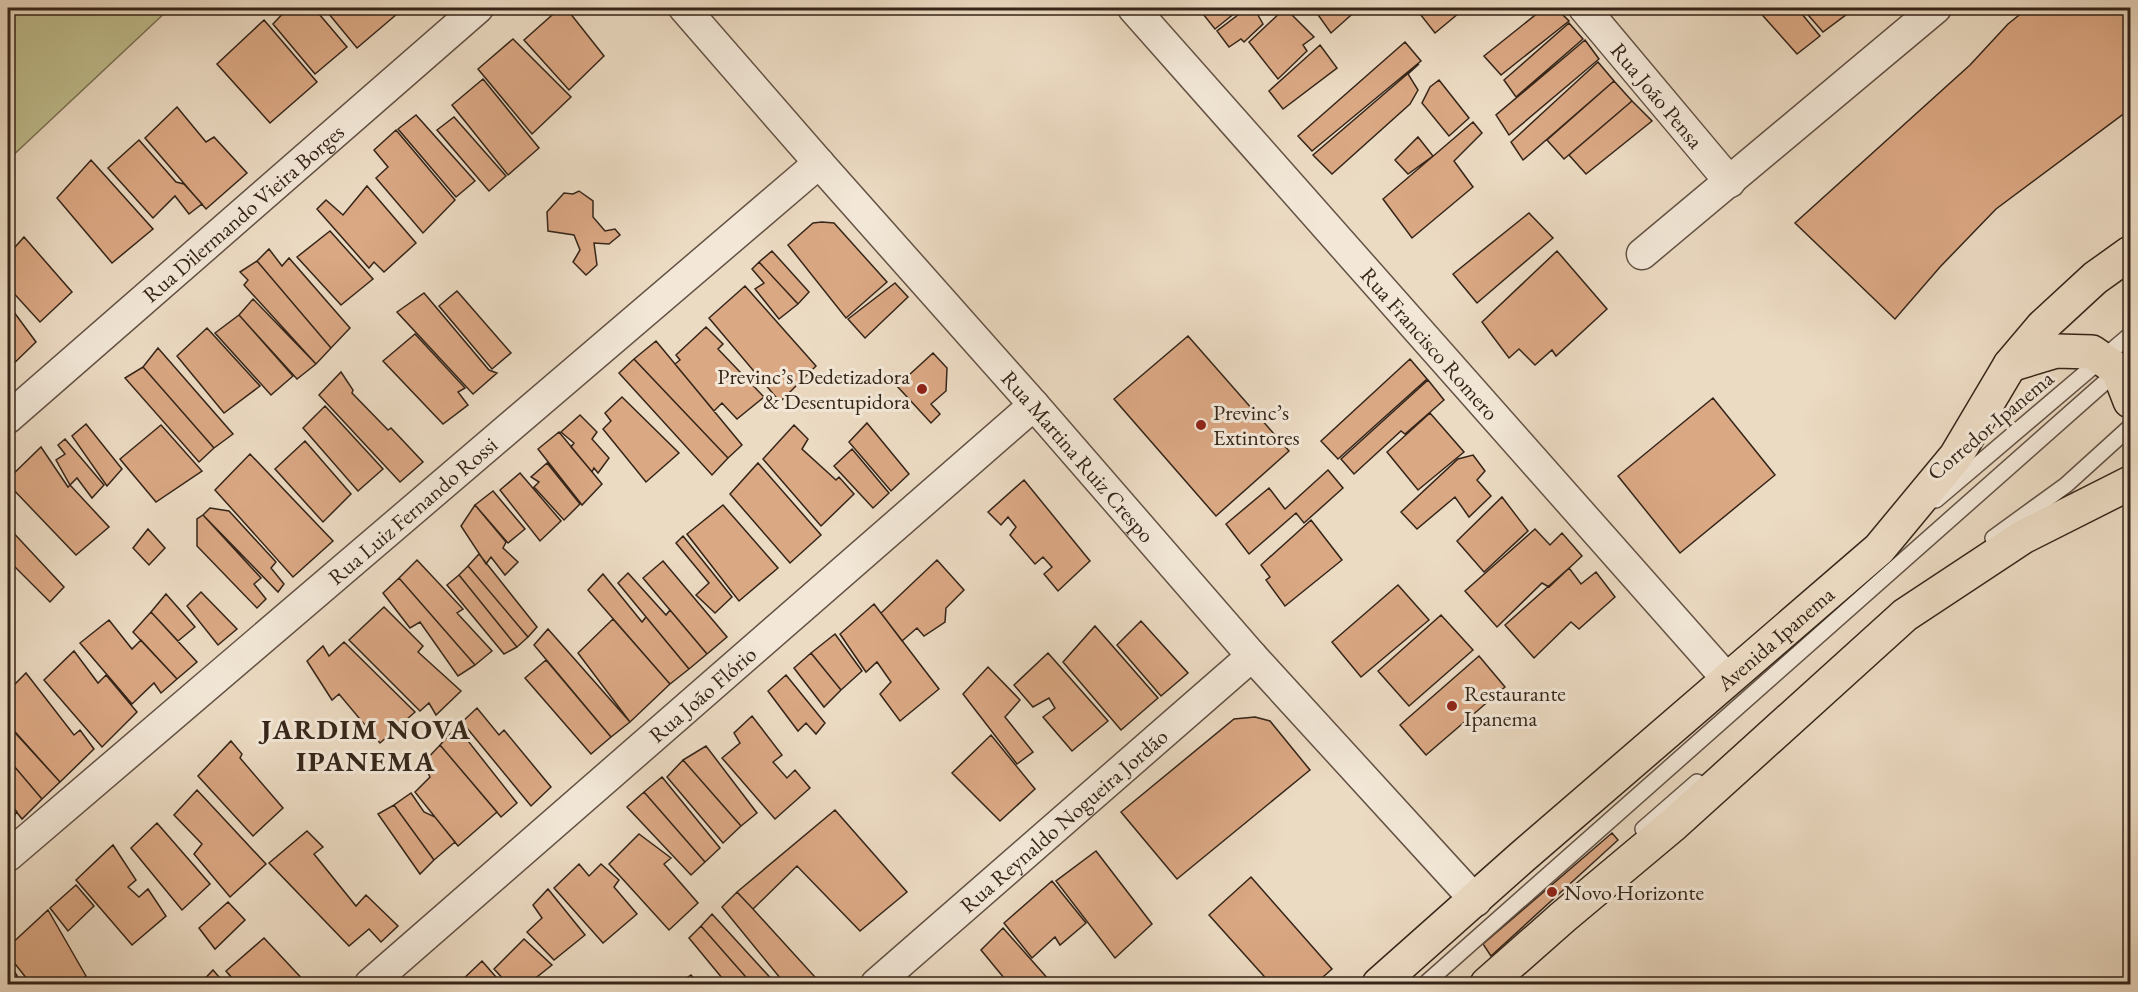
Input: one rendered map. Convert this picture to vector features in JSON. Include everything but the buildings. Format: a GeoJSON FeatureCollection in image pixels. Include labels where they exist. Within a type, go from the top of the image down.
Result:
{"type":"FeatureCollection","features":[{"type":"Feature","properties":{"kind":"main road","name":"Avenida Ipanema"},"geometry":{"type":"LineString","coordinates":[[1379,984],[1522,857],[1879,549],[1956,456],[2010,365],[2043,326],[2096,278],[2130,253]]}},
{"type":"Feature","properties":{"kind":"main road"},"geometry":{"type":"LineString","coordinates":[[2010,365],[2056,351],[2092,352],[2117,363],[2130,401]]}},
{"type":"Feature","properties":{"kind":"main road"},"geometry":{"type":"LineString","coordinates":[[1482,981],[1674,824],[1905,615],[2122,471]]}},
{"type":"Feature","properties":{"kind":"street","name":"Rua Dilermando Vieira Borges"},"geometry":{"type":"LineString","coordinates":[[8,418],[478,8]]}},
{"type":"Feature","properties":{"kind":"street","name":"Rua Martina Ruiz Crespo"},"geometry":{"type":"LineString","coordinates":[[684,8],[1252,656],[1476,900]]}},
{"type":"Feature","properties":{"kind":"street","name":"Rua Francisco Romero"},"geometry":{"type":"LineString","coordinates":[[1133,8],[1728,680]]}},
{"type":"Feature","properties":{"kind":"street","name":"Rua João Pensa"},"geometry":{"type":"LineString","coordinates":[[1584,8],[1730,183]]}},
{"type":"Feature","properties":{"kind":"street"},"geometry":{"type":"LineString","coordinates":[[1642,254],[1730,183],[1936,8]]}},
{"type":"Feature","properties":{"kind":"street","name":"Rua Luiz Fernando Rossi"},"geometry":{"type":"LineString","coordinates":[[8,856],[819,163]]}},
{"type":"Feature","properties":{"kind":"street","name":"Rua João Flório"},"geometry":{"type":"LineString","coordinates":[[370,984],[1034,405]]}},
{"type":"Feature","properties":{"kind":"street","name":"Rua Reynaldo Nogueira Jordão"},"geometry":{"type":"LineString","coordinates":[[876,984],[1252,656]]}},
{"type":"Feature","properties":{"kind":"lane","name":"Corredor Ipanema"},"geometry":{"type":"LineString","coordinates":[[1879,549],[2117,363],[2130,334]]}},
{"type":"Feature","properties":{"kind":"lane"},"geometry":{"type":"LineString","coordinates":[[1425,984],[2117,363]]}},
{"type":"Feature","properties":{"kind":"lane"},"geometry":{"type":"LineString","coordinates":[[1802,688],[1872,626],[2066,485],[2122,471],[2130,428]]}},
{"type":"Feature","properties":{"kind":"lane"},"geometry":{"type":"LineString","coordinates":[[1905,615],[2041,503]]}},
{"type":"Feature","properties":{"kind":"lane"},"geometry":{"type":"LineString","coordinates":[[1482,981],[1623,847],[1707,773]]}},
{"type":"Feature","properties":{"kind":"shaded area"},"geometry":{"type":"Polygon","coordinates":[[[8,8],[170,8],[8,160],[8,8]]]}},
{"type":"Feature","properties":{"kind":"place","name":"Previnc’s Dedetizadora & Desentupidora"},"geometry":{"type":"Point","coordinates":[922,389]}},
{"type":"Feature","properties":{"kind":"place","name":"Previnc’s Extintores"},"geometry":{"type":"Point","coordinates":[1201,425]}},
{"type":"Feature","properties":{"kind":"place","name":"Restaurante Ipanema"},"geometry":{"type":"Point","coordinates":[1452,706]}},
{"type":"Feature","properties":{"kind":"place","name":"Novo Horizonte"},"geometry":{"type":"Point","coordinates":[1552,892]}},
{"type":"Feature","properties":{"kind":"district","name":"JARDIM NOVA IPANEMA"},"geometry":{"type":"Point","coordinates":[366,745]}}]}
